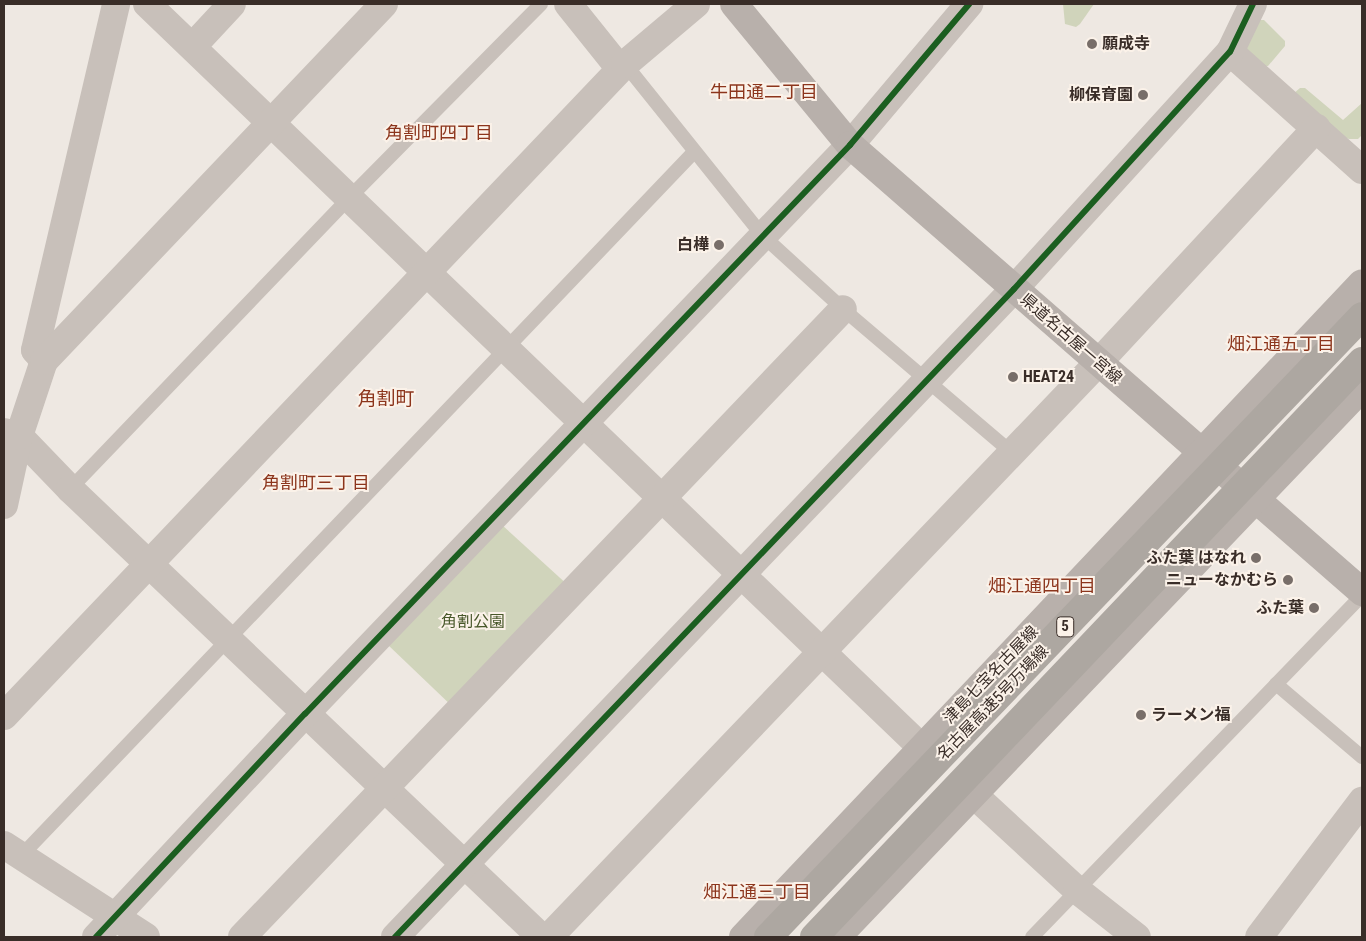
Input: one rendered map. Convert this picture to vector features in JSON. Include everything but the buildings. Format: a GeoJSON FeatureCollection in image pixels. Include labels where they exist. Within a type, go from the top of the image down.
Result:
{"type":"FeatureCollection","features":[{"type":"Feature","properties":{"kind":"highway","name":"名古屋高速5号万場線"},"geometry":{"type":"LineString","coordinates":[[768,937],[1362,316]]}},
{"type":"Feature","properties":{"kind":"highway","name":"名古屋高速5号万場線"},"geometry":{"type":"LineString","coordinates":[[814,937],[1362,361]]}},
{"type":"Feature","properties":{"kind":"main road","name":"県道名古屋一宮線"},"geometry":{"type":"LineString","coordinates":[[734,4],[850,145],[1362,593]]}},
{"type":"Feature","properties":{"kind":"main road","name":"津島七宝名古屋線"},"geometry":{"type":"LineString","coordinates":[[743,937],[1203,454],[1362,283]]}},
{"type":"Feature","properties":{"kind":"main road"},"geometry":{"type":"LineString","coordinates":[[837,937],[1362,388]]}},
{"type":"Feature","properties":{"kind":"street"},"geometry":{"type":"LineString","coordinates":[[44,362],[35,350],[116,4]]}},
{"type":"Feature","properties":{"kind":"street"},"geometry":{"type":"LineString","coordinates":[[147,4],[585,422],[741,575],[922,748]]}},
{"type":"Feature","properties":{"kind":"street"},"geometry":{"type":"LineString","coordinates":[[192,46],[232,4]]}},
{"type":"Feature","properties":{"kind":"street"},"geometry":{"type":"LineString","coordinates":[[4,505],[11,434],[44,362],[384,4]]}},
{"type":"Feature","properties":{"kind":"street"},"geometry":{"type":"LineString","coordinates":[[568,4],[622,66]]}},
{"type":"Feature","properties":{"kind":"street"},"geometry":{"type":"LineString","coordinates":[[4,716],[622,66],[696,4]]}},
{"type":"Feature","properties":{"kind":"street"},"geometry":{"type":"LineString","coordinates":[[105,928],[305,714],[850,145],[969,4]]}},
{"type":"Feature","properties":{"kind":"street"},"geometry":{"type":"LineString","coordinates":[[395,937],[1014,289],[1230,52],[1253,4]]}},
{"type":"Feature","properties":{"kind":"street"},"geometry":{"type":"LineString","coordinates":[[1230,52],[1362,170]]}},
{"type":"Feature","properties":{"kind":"street"},"geometry":{"type":"LineString","coordinates":[[549,937],[1098,363],[1316,128]]}},
{"type":"Feature","properties":{"kind":"street"},"geometry":{"type":"LineString","coordinates":[[242,937],[843,308]]}},
{"type":"Feature","properties":{"kind":"street"},"geometry":{"type":"LineString","coordinates":[[11,434],[541,937]]}},
{"type":"Feature","properties":{"kind":"street"},"geometry":{"type":"LineString","coordinates":[[973,794],[1121,933]]}},
{"type":"Feature","properties":{"kind":"street"},"geometry":{"type":"LineString","coordinates":[[1259,937],[1362,801]]}},
{"type":"Feature","properties":{"kind":"street"},"geometry":{"type":"LineString","coordinates":[[12,850],[105,928],[146,937]]}},
{"type":"Feature","properties":{"kind":"lane"},"geometry":{"type":"LineString","coordinates":[[70,489],[350,198],[541,4]]}},
{"type":"Feature","properties":{"kind":"lane"},"geometry":{"type":"LineString","coordinates":[[622,66],[762,236],[925,380],[1011,452]]}},
{"type":"Feature","properties":{"kind":"lane"},"geometry":{"type":"LineString","coordinates":[[12,850],[228,640],[694,152]]}},
{"type":"Feature","properties":{"kind":"lane"},"geometry":{"type":"LineString","coordinates":[[1032,937],[1362,593]]}},
{"type":"Feature","properties":{"kind":"lane"},"geometry":{"type":"LineString","coordinates":[[1276,684],[1362,757]]}},
{"type":"Feature","properties":{"kind":"green space"},"geometry":{"type":"Polygon","coordinates":[[[1063,4],[1094,4],[1076,27],[1065,24],[1063,4]]]}},
{"type":"Feature","properties":{"kind":"green space"},"geometry":{"type":"Polygon","coordinates":[[[1258,20],[1264,20],[1285,41],[1285,46],[1268,66],[1263,66],[1241,46],[1258,20]]]}},
{"type":"Feature","properties":{"kind":"green space"},"geometry":{"type":"Polygon","coordinates":[[[1300,88],[1305,88],[1343,120],[1362,103],[1362,135],[1358,139],[1349,139],[1337,134],[1293,94],[1300,88]]]}},
{"type":"Feature","properties":{"kind":"green space","name":"角割公園"},"geometry":{"type":"Polygon","coordinates":[[[501,524],[570,587],[455,709],[387,644],[501,524]]]}},
{"type":"Feature","properties":{"kind":"cycle path"},"geometry":{"type":"LineString","coordinates":[[96,937],[305,714],[850,145],[969,4]]}},
{"type":"Feature","properties":{"kind":"cycle path"},"geometry":{"type":"LineString","coordinates":[[395,937],[1014,289],[1230,52],[1253,4]]}},
{"type":"Feature","properties":{"kind":"place","name":"願成寺"},"geometry":{"type":"Point","coordinates":[1092,44]}},
{"type":"Feature","properties":{"kind":"place","name":"柳保育園"},"geometry":{"type":"Point","coordinates":[1143,95]}},
{"type":"Feature","properties":{"kind":"place","name":"白樺"},"geometry":{"type":"Point","coordinates":[719,245]}},
{"type":"Feature","properties":{"kind":"place","name":"HEAT24"},"geometry":{"type":"Point","coordinates":[1013,377]}},
{"type":"Feature","properties":{"kind":"place","name":"ふた葉 はなれ"},"geometry":{"type":"Point","coordinates":[1256,558]}},
{"type":"Feature","properties":{"kind":"place","name":"ニューなかむら"},"geometry":{"type":"Point","coordinates":[1288,580]}},
{"type":"Feature","properties":{"kind":"place","name":"ふた葉"},"geometry":{"type":"Point","coordinates":[1314,608]}},
{"type":"Feature","properties":{"kind":"place","name":"ラーメン福"},"geometry":{"type":"Point","coordinates":[1141,715]}},
{"type":"Feature","properties":{"kind":"district","name":"牛田通二丁目"},"geometry":{"type":"Point","coordinates":[764,92]}},
{"type":"Feature","properties":{"kind":"district","name":"角割町四丁目"},"geometry":{"type":"Point","coordinates":[439,133]}},
{"type":"Feature","properties":{"kind":"district","name":"畑江通五丁目"},"geometry":{"type":"Point","coordinates":[1281,344]}},
{"type":"Feature","properties":{"kind":"district","name":"角割町"},"geometry":{"type":"Point","coordinates":[386,399]}},
{"type":"Feature","properties":{"kind":"district","name":"角割町三丁目"},"geometry":{"type":"Point","coordinates":[316,483]}},
{"type":"Feature","properties":{"kind":"district","name":"畑江通四丁目"},"geometry":{"type":"Point","coordinates":[1042,586]}},
{"type":"Feature","properties":{"kind":"district","name":"畑江通三丁目"},"geometry":{"type":"Point","coordinates":[757,892]}}]}
